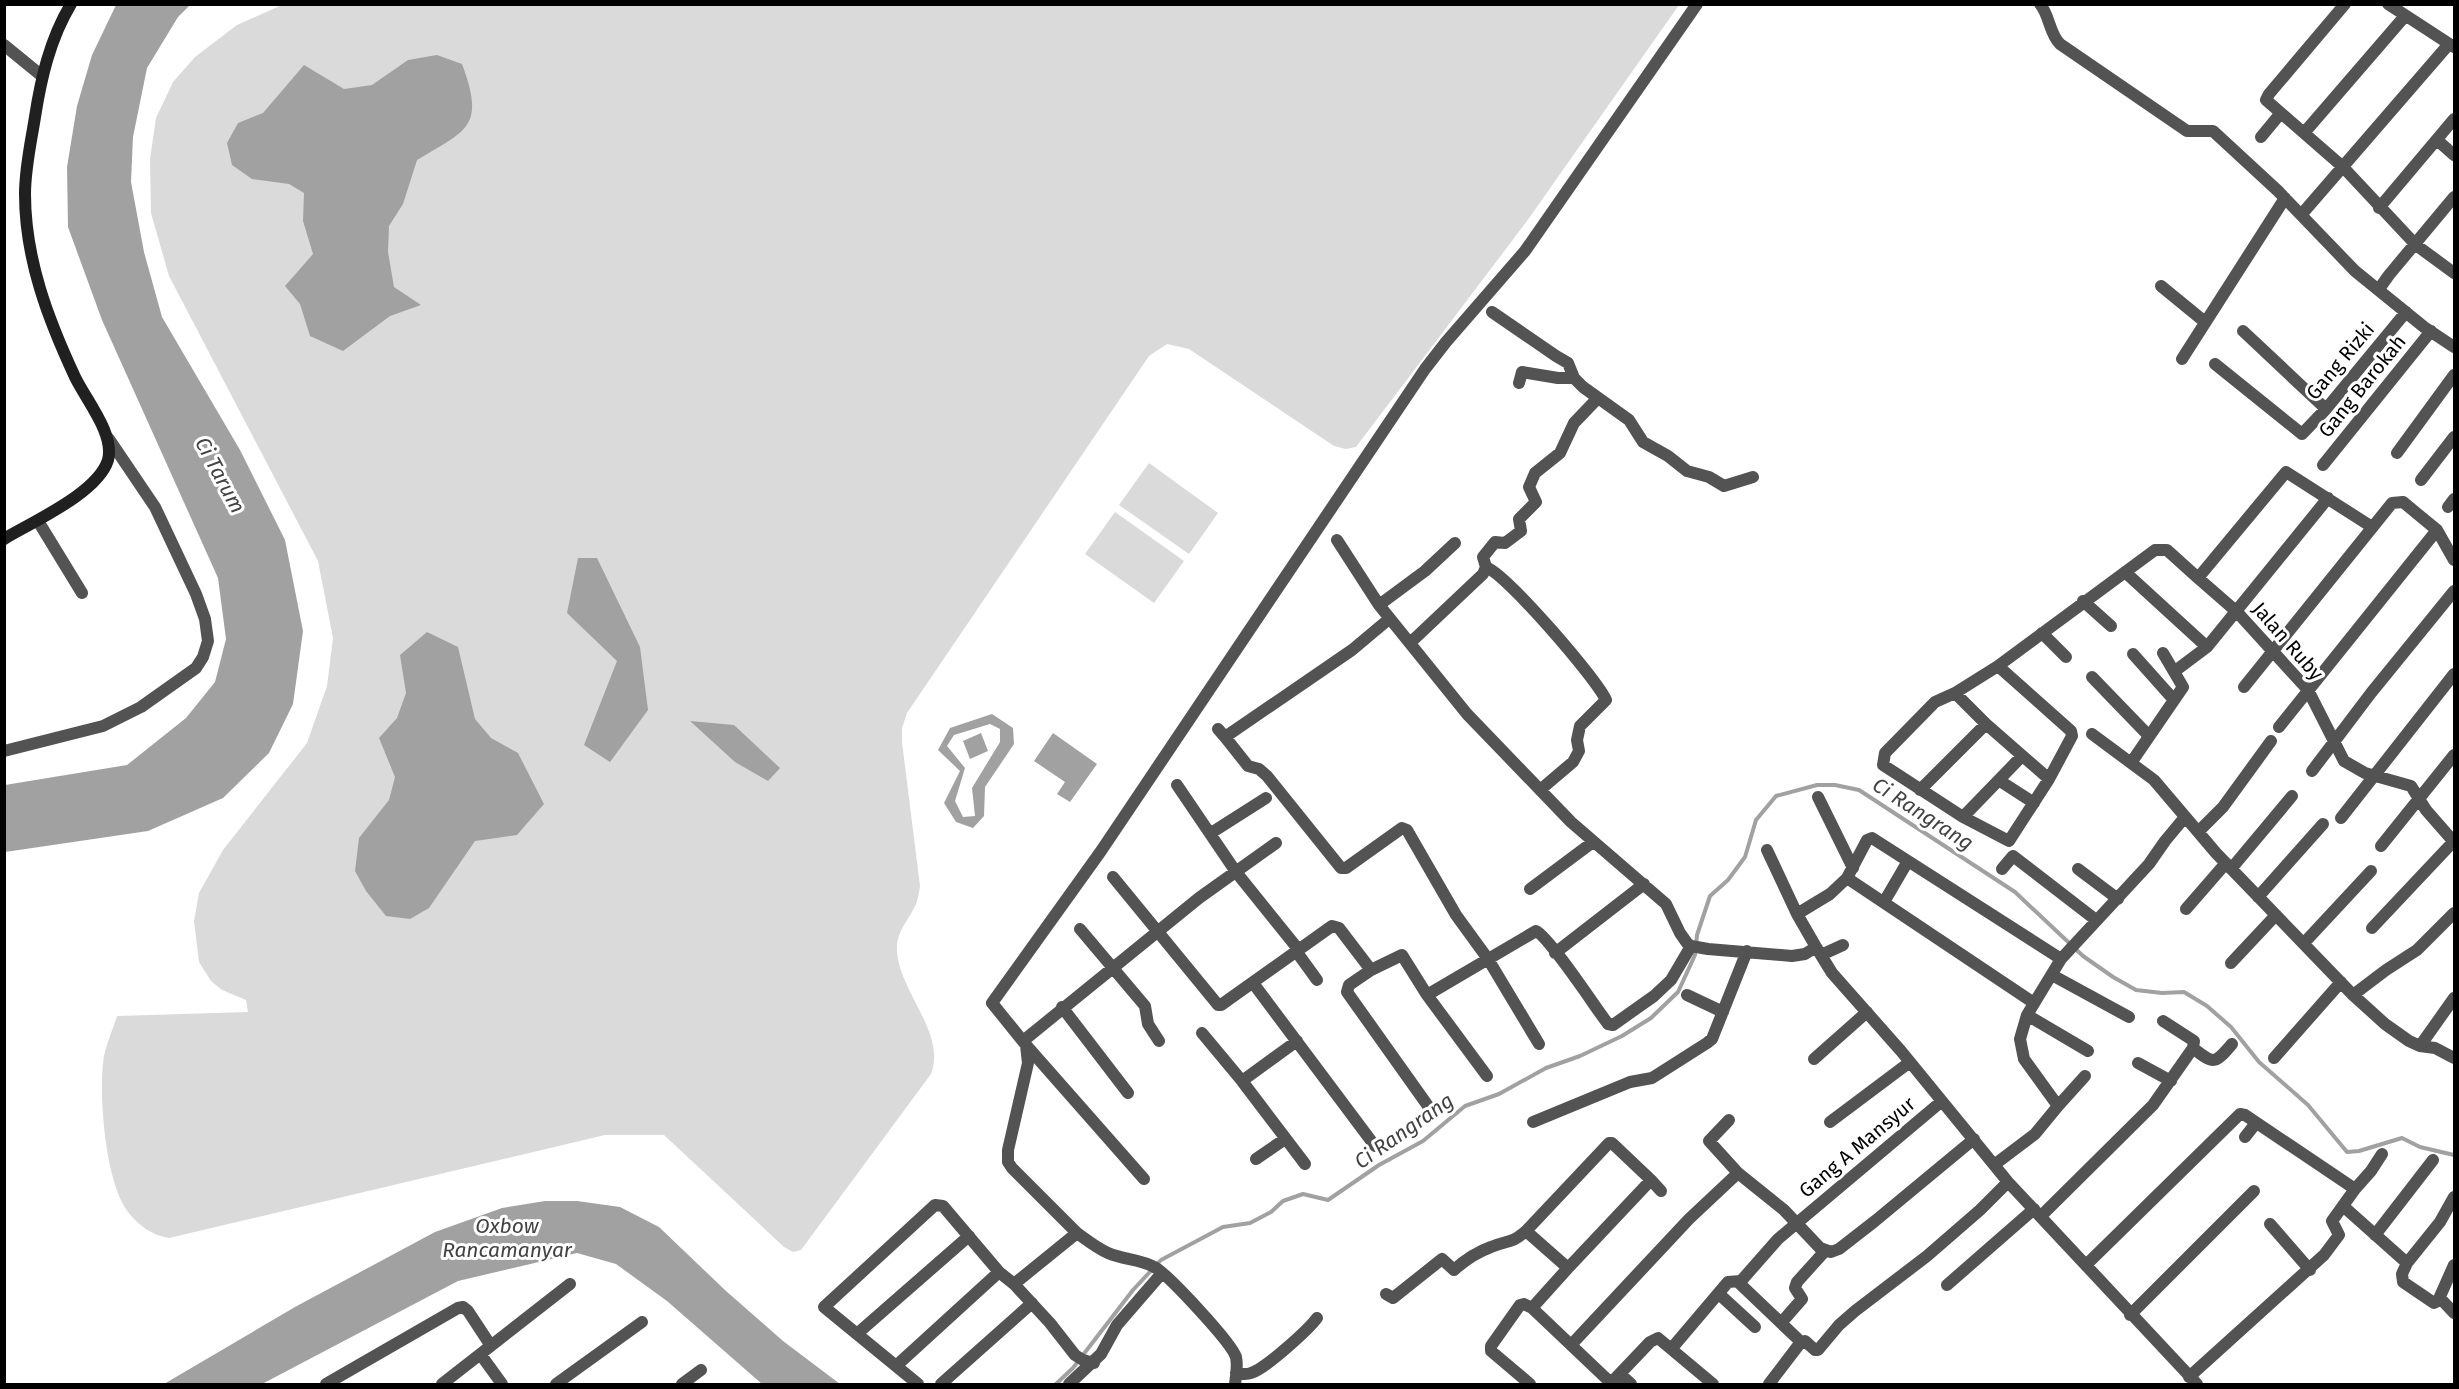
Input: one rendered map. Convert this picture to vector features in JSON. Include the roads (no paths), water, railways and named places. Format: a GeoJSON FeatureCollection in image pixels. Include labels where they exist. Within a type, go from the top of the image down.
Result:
{"type":"FeatureCollection","features":[{"type":"Feature","properties":{"kind":"street"},"geometry":{"type":"LineString","coordinates":[[4,751],[103,726],[141,707],[196,668],[203,657],[208,641],[205,619],[196,594],[155,507],[109,439],[76,379],[47,312],[31,255],[26,215],[26,175],[42,76],[51,45],[70,4]]}},
{"type":"Feature","properties":{"kind":"street"},"geometry":{"type":"LineString","coordinates":[[1144,1179],[992,1003],[1101,851],[1425,369],[1525,251],[1697,4]]}},
{"type":"Feature","properties":{"kind":"street"},"geometry":{"type":"LineString","coordinates":[[2040,4],[2060,44],[2187,131],[2213,131],[2285,198],[2355,271],[2454,347]]}},
{"type":"Feature","properties":{"kind":"street"},"geometry":{"type":"LineString","coordinates":[[2345,4],[2269,94],[2267,102],[2343,167],[2379,208],[2416,244],[2454,273]]}},
{"type":"Feature","properties":{"kind":"street"},"geometry":{"type":"LineString","coordinates":[[2301,215],[2452,46],[2388,4]]}},
{"type":"Feature","properties":{"kind":"street"},"geometry":{"type":"LineString","coordinates":[[2304,133],[2405,16]]}},
{"type":"Feature","properties":{"kind":"street"},"geometry":{"type":"LineString","coordinates":[[4,45],[42,76]]}},
{"type":"Feature","properties":{"kind":"street"},"geometry":{"type":"LineString","coordinates":[[2261,137],[2280,114]]}},
{"type":"Feature","properties":{"kind":"street"},"geometry":{"type":"LineString","coordinates":[[2379,208],[2454,120]]}},
{"type":"Feature","properties":{"kind":"street"},"geometry":{"type":"LineString","coordinates":[[2437,140],[2454,155]]}},
{"type":"Feature","properties":{"kind":"street"},"geometry":{"type":"LineString","coordinates":[[2379,290],[2388,275],[2454,197]]}},
{"type":"Feature","properties":{"kind":"street"},"geometry":{"type":"LineString","coordinates":[[2182,359],[2285,198]]}},
{"type":"Feature","properties":{"kind":"street"},"geometry":{"type":"LineString","coordinates":[[2161,286],[2205,322]]}},
{"type":"Feature","properties":{"kind":"street"},"geometry":{"type":"LineString","coordinates":[[1492,312],[1568,363],[1574,378],[1598,399],[1629,420],[1646,445],[1668,456],[1687,471],[1709,477],[1724,486],[1754,477]]}},
{"type":"Feature","properties":{"kind":"street","name":"Gang Rizki"},"geometry":{"type":"LineString","coordinates":[[2215,364],[2298,433],[2305,434],[2406,312]]}},
{"type":"Feature","properties":{"kind":"street"},"geometry":{"type":"LineString","coordinates":[[2243,331],[2326,409]]}},
{"type":"Feature","properties":{"kind":"street","name":"Gang Barokah"},"geometry":{"type":"LineString","coordinates":[[2323,465],[2431,331]]}},
{"type":"Feature","properties":{"kind":"street"},"geometry":{"type":"LineString","coordinates":[[1519,383],[1522,372],[1558,378],[1574,378]]}},
{"type":"Feature","properties":{"kind":"street"},"geometry":{"type":"LineString","coordinates":[[2397,453],[2454,375]]}},
{"type":"Feature","properties":{"kind":"street"},"geometry":{"type":"LineString","coordinates":[[1410,643],[1483,574],[1486,567],[1484,556],[1495,542],[1504,543],[1520,533],[1522,529],[1519,519],[1536,501],[1529,487],[1533,476],[1560,453],[1574,423],[1598,399]]}},
{"type":"Feature","properties":{"kind":"street"},"geometry":{"type":"LineString","coordinates":[[2421,480],[2454,437]]}},
{"type":"Feature","properties":{"kind":"street"},"geometry":{"type":"LineString","coordinates":[[4,539],[38,521],[86,488],[108,460],[109,439]]}},
{"type":"Feature","properties":{"kind":"street"},"geometry":{"type":"LineString","coordinates":[[2198,578],[2283,473],[2288,472],[2372,527]]}},
{"type":"Feature","properties":{"kind":"street"},"geometry":{"type":"LineString","coordinates":[[2179,668],[2207,647],[2328,498]]}},
{"type":"Feature","properties":{"kind":"street"},"geometry":{"type":"LineString","coordinates":[[2244,687],[2272,649],[2392,503],[2403,502],[2436,530],[2454,560]]}},
{"type":"Feature","properties":{"kind":"street"},"geometry":{"type":"LineString","coordinates":[[38,521],[82,593]]}},
{"type":"Feature","properties":{"kind":"street"},"geometry":{"type":"LineString","coordinates":[[2279,727],[2436,530]]}},
{"type":"Feature","properties":{"kind":"street"},"geometry":{"type":"LineString","coordinates":[[1337,540],[1389,619],[1467,714],[1593,842],[1666,904],[1680,933],[1698,948],[1792,956],[1843,945]]}},
{"type":"Feature","properties":{"kind":"street"},"geometry":{"type":"LineString","coordinates":[[1379,605],[1425,571],[1455,543]]}},
{"type":"Feature","properties":{"kind":"street","name":"Jalan Ruby"},"geometry":{"type":"LineString","coordinates":[[2126,572],[2160,548],[2167,550],[2237,612],[2308,690],[2333,742],[2348,765],[2373,776],[2411,786],[2419,797]]}},
{"type":"Feature","properties":{"kind":"street"},"geometry":{"type":"LineString","coordinates":[[1486,567],[1498,573],[1524,599],[1593,681],[1606,700],[1580,726],[1577,740],[1579,751],[1573,762],[1540,790]]}},
{"type":"Feature","properties":{"kind":"street"},"geometry":{"type":"LineString","coordinates":[[1998,666],[2071,731],[2071,739],[2049,779],[2009,841],[1963,817],[1884,767],[1882,763],[1884,756],[1935,702],[1955,693],[1998,666],[2083,601],[2126,572],[2207,647]]}},
{"type":"Feature","properties":{"kind":"street"},"geometry":{"type":"LineString","coordinates":[[2312,771],[2454,591]]}},
{"type":"Feature","properties":{"kind":"street"},"geometry":{"type":"LineString","coordinates":[[2083,601],[2111,626]]}},
{"type":"Feature","properties":{"kind":"street"},"geometry":{"type":"LineString","coordinates":[[1389,619],[1352,650],[1222,733],[1248,766],[1259,769],[1267,776],[1341,868],[1346,868],[1402,828],[1406,829],[1462,924],[1488,959],[1539,1044]]}},
{"type":"Feature","properties":{"kind":"street"},"geometry":{"type":"LineString","coordinates":[[2042,633],[2066,657]]}},
{"type":"Feature","properties":{"kind":"street"},"geometry":{"type":"LineString","coordinates":[[2131,763],[2182,685],[2163,653]]}},
{"type":"Feature","properties":{"kind":"street"},"geometry":{"type":"LineString","coordinates":[[2133,654],[2174,700]]}},
{"type":"Feature","properties":{"kind":"street"},"geometry":{"type":"LineString","coordinates":[[2341,819],[2454,674]]}},
{"type":"Feature","properties":{"kind":"street"},"geometry":{"type":"LineString","coordinates":[[2092,677],[2149,736]]}},
{"type":"Feature","properties":{"kind":"street"},"geometry":{"type":"LineString","coordinates":[[1955,693],[1986,724],[2049,779]]}},
{"type":"Feature","properties":{"kind":"street"},"geometry":{"type":"LineString","coordinates":[[1920,790],[1986,724]]}},
{"type":"Feature","properties":{"kind":"street"},"geometry":{"type":"LineString","coordinates":[[2092,734],[2160,785],[2198,832],[2258,897],[2353,995],[2385,1024],[2409,1041],[2420,1046],[2435,1048],[2454,1058]]}},
{"type":"Feature","properties":{"kind":"street"},"geometry":{"type":"LineString","coordinates":[[2198,832],[2223,807],[2271,741]]}},
{"type":"Feature","properties":{"kind":"street"},"geometry":{"type":"LineString","coordinates":[[2381,846],[2454,754]]}},
{"type":"Feature","properties":{"kind":"street"},"geometry":{"type":"LineString","coordinates":[[1963,817],[2022,756]]}},
{"type":"Feature","properties":{"kind":"street"},"geometry":{"type":"LineString","coordinates":[[2000,780],[2034,803]]}},
{"type":"Feature","properties":{"kind":"street"},"geometry":{"type":"LineString","coordinates":[[1177,785],[1236,872],[1297,950],[1317,980]]}},
{"type":"Feature","properties":{"kind":"street"},"geometry":{"type":"LineString","coordinates":[[2186,909],[2229,866],[2292,796]]}},
{"type":"Feature","properties":{"kind":"street"},"geometry":{"type":"LineString","coordinates":[[1818,797],[1850,873],[1884,902],[2034,1003]]}},
{"type":"Feature","properties":{"kind":"street"},"geometry":{"type":"LineString","coordinates":[[2372,927],[2454,842],[2426,810],[2419,797]]}},
{"type":"Feature","properties":{"kind":"street"},"geometry":{"type":"LineString","coordinates":[[1212,834],[1266,798]]}},
{"type":"Feature","properties":{"kind":"street"},"geometry":{"type":"LineString","coordinates":[[2058,1106],[2027,1065],[2020,1046],[2026,1018],[2065,955],[2149,864],[2185,817]]}},
{"type":"Feature","properties":{"kind":"street"},"geometry":{"type":"LineString","coordinates":[[2258,897],[2323,824]]}},
{"type":"Feature","properties":{"kind":"street"},"geometry":{"type":"LineString","coordinates":[[1797,914],[1830,894],[1850,873],[1871,838],[2065,955]]}},
{"type":"Feature","properties":{"kind":"street"},"geometry":{"type":"LineString","coordinates":[[1530,889],[1593,842]]}},
{"type":"Feature","properties":{"kind":"street"},"geometry":{"type":"LineString","coordinates":[[1025,1043],[1062,1007],[1157,931],[1276,843]]}},
{"type":"Feature","properties":{"kind":"street"},"geometry":{"type":"LineString","coordinates":[[1767,850],[1797,914],[1832,973],[1910,1062],[2008,1182],[2193,1381],[2324,1255],[2339,1235],[2332,1221],[2382,1154]]}},
{"type":"Feature","properties":{"kind":"street"},"geometry":{"type":"LineString","coordinates":[[2002,869],[2013,856],[2096,920]]}},
{"type":"Feature","properties":{"kind":"street"},"geometry":{"type":"LineString","coordinates":[[1884,902],[1908,861]]}},
{"type":"Feature","properties":{"kind":"street"},"geometry":{"type":"LineString","coordinates":[[2078,869],[2118,898]]}},
{"type":"Feature","properties":{"kind":"street"},"geometry":{"type":"LineString","coordinates":[[2304,943],[2371,870]]}},
{"type":"Feature","properties":{"kind":"street"},"geometry":{"type":"LineString","coordinates":[[1113,877],[1218,1005],[1253,983],[1332,926],[1336,926],[1371,970]]}},
{"type":"Feature","properties":{"kind":"street"},"geometry":{"type":"LineString","coordinates":[[1555,953],[1644,885]]}},
{"type":"Feature","properties":{"kind":"street"},"geometry":{"type":"LineString","coordinates":[[2353,995],[2386,970],[2417,951],[2454,913]]}},
{"type":"Feature","properties":{"kind":"street"},"geometry":{"type":"LineString","coordinates":[[2231,963],[2276,915]]}},
{"type":"Feature","properties":{"kind":"street"},"geometry":{"type":"LineString","coordinates":[[1080,929],[1145,1006],[1148,1024],[1160,1041]]}},
{"type":"Feature","properties":{"kind":"street"},"geometry":{"type":"LineString","coordinates":[[1427,995],[1534,931],[1540,934],[1608,1024],[1612,1025],[1654,996],[1698,948]]}},
{"type":"Feature","properties":{"kind":"street"},"geometry":{"type":"LineString","coordinates":[[1533,1122],[1630,1082],[1652,1078],[1712,1039],[1747,951]]}},
{"type":"Feature","properties":{"kind":"street"},"geometry":{"type":"LineString","coordinates":[[1433,1113],[1347,992],[1349,984],[1402,955],[1427,995],[1487,1076]]}},
{"type":"Feature","properties":{"kind":"street"},"geometry":{"type":"LineString","coordinates":[[2052,975],[2129,1017]]}},
{"type":"Feature","properties":{"kind":"street"},"geometry":{"type":"LineString","coordinates":[[2274,1058],[2341,982]]}},
{"type":"Feature","properties":{"kind":"street"},"geometry":{"type":"LineString","coordinates":[[1253,983],[1375,1146]]}},
{"type":"Feature","properties":{"kind":"street"},"geometry":{"type":"LineString","coordinates":[[1687,995],[1723,1012]]}},
{"type":"Feature","properties":{"kind":"street"},"geometry":{"type":"LineString","coordinates":[[2420,1046],[2454,998]]}},
{"type":"Feature","properties":{"kind":"street"},"geometry":{"type":"LineString","coordinates":[[1062,1007],[1128,1093]]}},
{"type":"Feature","properties":{"kind":"street"},"geometry":{"type":"LineString","coordinates":[[1814,1059],[1867,1012]]}},
{"type":"Feature","properties":{"kind":"street"},"geometry":{"type":"LineString","coordinates":[[2026,1018],[2088,1051]]}},
{"type":"Feature","properties":{"kind":"street"},"geometry":{"type":"LineString","coordinates":[[1947,1285],[2037,1213],[2153,1105],[2193,1048],[2194,1041],[2163,1021]]}},
{"type":"Feature","properties":{"kind":"street"},"geometry":{"type":"LineString","coordinates":[[1202,1033],[1305,1164]]}},
{"type":"Feature","properties":{"kind":"street"},"geometry":{"type":"LineString","coordinates":[[1242,1081],[1297,1041]]}},
{"type":"Feature","properties":{"kind":"street"},"geometry":{"type":"LineString","coordinates":[[1025,1043],[1028,1063],[1012,1123],[1008,1162],[1016,1173],[1077,1233],[1107,1252],[1143,1262],[1160,1271],[1223,1336],[1236,1357],[1236,1379],[1264,1366],[1310,1327],[1317,1317]]}},
{"type":"Feature","properties":{"kind":"street"},"geometry":{"type":"LineString","coordinates":[[2193,1048],[2208,1060],[2215,1061],[2232,1044]]}},
{"type":"Feature","properties":{"kind":"street"},"geometry":{"type":"LineString","coordinates":[[1830,1122],[1910,1062]]}},
{"type":"Feature","properties":{"kind":"street"},"geometry":{"type":"LineString","coordinates":[[2139,1063],[2171,1081]]}},
{"type":"Feature","properties":{"kind":"street"},"geometry":{"type":"LineString","coordinates":[[1994,1165],[2035,1134],[2085,1076]]}},
{"type":"Feature","properties":{"kind":"street","name":"Gang A Mansyur"},"geometry":{"type":"LineString","coordinates":[[1719,1294],[1729,1282],[1738,1282],[1778,1239],[1942,1101]]}},
{"type":"Feature","properties":{"kind":"street"},"geometry":{"type":"LineString","coordinates":[[2086,1265],[2238,1114],[2244,1114],[2355,1189]]}},
{"type":"Feature","properties":{"kind":"street"},"geometry":{"type":"LineString","coordinates":[[1730,1120],[1709,1141],[1738,1173],[1798,1222],[1825,1251],[1831,1252],[1839,1249],[1974,1139]]}},
{"type":"Feature","properties":{"kind":"street"},"geometry":{"type":"LineString","coordinates":[[2245,1137],[2256,1123]]}},
{"type":"Feature","properties":{"kind":"street"},"geometry":{"type":"LineString","coordinates":[[1256,1159],[1285,1139]]}},
{"type":"Feature","properties":{"kind":"street"},"geometry":{"type":"LineString","coordinates":[[1386,1294],[1393,1298],[1442,1259],[1454,1270],[1470,1256],[1492,1246],[1512,1242],[1526,1231],[1609,1143],[1613,1144],[1661,1191]]}},
{"type":"Feature","properties":{"kind":"street"},"geometry":{"type":"LineString","coordinates":[[2375,1235],[2433,1160]]}},
{"type":"Feature","properties":{"kind":"street"},"geometry":{"type":"LineString","coordinates":[[1571,1345],[1689,1219],[1738,1173]]}},
{"type":"Feature","properties":{"kind":"street"},"geometry":{"type":"LineString","coordinates":[[1532,1308],[1651,1180]]}},
{"type":"Feature","properties":{"kind":"street"},"geometry":{"type":"LineString","coordinates":[[1738,1282],[1801,1342],[1805,1341],[1818,1350],[1839,1325],[1927,1256],[2008,1182]]}},
{"type":"Feature","properties":{"kind":"street"},"geometry":{"type":"LineString","coordinates":[[2130,1315],[2254,1191]]}},
{"type":"Feature","properties":{"kind":"street"},"geometry":{"type":"LineString","coordinates":[[2454,1197],[2440,1222],[2407,1263],[2402,1276],[2405,1284],[2433,1303],[2440,1298],[2454,1265]]}},
{"type":"Feature","properties":{"kind":"street"},"geometry":{"type":"LineString","coordinates":[[918,1384],[825,1306],[935,1205],[943,1206],[999,1272],[1014,1284],[1084,1359]]}},
{"type":"Feature","properties":{"kind":"street"},"geometry":{"type":"LineString","coordinates":[[2343,1206],[2407,1263]]}},
{"type":"Feature","properties":{"kind":"street"},"geometry":{"type":"LineString","coordinates":[[2270,1224],[2310,1269]]}},
{"type":"Feature","properties":{"kind":"street"},"geometry":{"type":"LineString","coordinates":[[1526,1231],[1568,1268]]}},
{"type":"Feature","properties":{"kind":"street"},"geometry":{"type":"LineString","coordinates":[[1014,1284],[1077,1233]]}},
{"type":"Feature","properties":{"kind":"street"},"geometry":{"type":"LineString","coordinates":[[858,1334],[969,1236]]}},
{"type":"Feature","properties":{"kind":"street"},"geometry":{"type":"LineString","coordinates":[[1781,1323],[1802,1299],[1795,1288],[1797,1282],[1825,1251]]}},
{"type":"Feature","properties":{"kind":"street"},"geometry":{"type":"LineString","coordinates":[[1070,1384],[1084,1359],[1101,1354],[1117,1325],[1160,1271]]}},
{"type":"Feature","properties":{"kind":"street"},"geometry":{"type":"LineString","coordinates":[[896,1366],[999,1272]]}},
{"type":"Feature","properties":{"kind":"street"},"geometry":{"type":"LineString","coordinates":[[442,1384],[570,1284]]}},
{"type":"Feature","properties":{"kind":"street"},"geometry":{"type":"LineString","coordinates":[[1672,1348],[1719,1294],[1755,1327]]}},
{"type":"Feature","properties":{"kind":"street"},"geometry":{"type":"LineString","coordinates":[[2440,1298],[2454,1313]]}},
{"type":"Feature","properties":{"kind":"street"},"geometry":{"type":"LineString","coordinates":[[941,1384],[1032,1303]]}},
{"type":"Feature","properties":{"kind":"street"},"geometry":{"type":"LineString","coordinates":[[1530,1384],[1491,1351],[1491,1346],[1520,1305],[1524,1304],[1532,1308],[1613,1380],[1631,1384]]}},
{"type":"Feature","properties":{"kind":"street"},"geometry":{"type":"LineString","coordinates":[[326,1384],[458,1308],[463,1307],[468,1311],[490,1346]]}},
{"type":"Feature","properties":{"kind":"street"},"geometry":{"type":"LineString","coordinates":[[556,1384],[642,1322]]}},
{"type":"Feature","properties":{"kind":"street"},"geometry":{"type":"LineString","coordinates":[[1613,1380],[1653,1340],[1660,1339],[1713,1384]]}},
{"type":"Feature","properties":{"kind":"street"},"geometry":{"type":"LineString","coordinates":[[1769,1384],[1801,1342]]}},
{"type":"Feature","properties":{"kind":"street"},"geometry":{"type":"LineString","coordinates":[[481,1355],[502,1384]]}},
{"type":"Feature","properties":{"kind":"street"},"geometry":{"type":"LineString","coordinates":[[682,1384],[700,1370]]}},
{"type":"Feature","properties":{"kind":"water","name":"Ci Tarum"},"geometry":{"type":"Polygon","coordinates":[[[116,5],[190,5],[178,17],[147,68],[133,137],[131,182],[144,252],[162,317],[240,450],[285,540],[303,631],[293,704],[269,753],[223,798],[148,831],[5,852],[5,785],[127,765],[186,718],[215,682],[226,639],[218,578],[102,320],[68,227],[67,167],[77,106],[92,55],[116,5]]]}},
{"type":"Feature","properties":{"kind":"water"},"geometry":{"type":"Polygon","coordinates":[[[437,55],[462,64],[472,102],[467,125],[448,141],[417,160],[403,204],[389,226],[388,252],[394,287],[421,305],[390,316],[343,351],[310,336],[300,304],[285,286],[313,254],[303,221],[304,193],[289,184],[252,179],[232,165],[227,143],[238,123],[263,113],[304,65],[344,89],[372,85],[408,60],[437,55]]]}},
{"type":"Feature","properties":{"kind":"water"},"geometry":{"type":"Polygon","coordinates":[[[578,558],[597,558],[640,647],[648,710],[610,762],[584,745],[617,661],[567,613],[578,558]]]}},
{"type":"Feature","properties":{"kind":"water"},"geometry":{"type":"Polygon","coordinates":[[[427,632],[458,647],[475,719],[491,738],[518,753],[544,804],[517,835],[475,841],[429,908],[410,919],[386,916],[366,891],[355,871],[359,838],[389,800],[395,777],[379,738],[397,718],[406,693],[400,655],[427,632]]]}},
{"type":"Feature","properties":{"kind":"water"},"geometry":{"type":"Polygon","coordinates":[[[992,714],[1013,728],[1014,744],[985,787],[984,816],[973,828],[956,822],[944,803],[960,771],[938,750],[950,728],[992,714]],[[990,724],[954,735],[947,746],[965,768],[955,801],[963,817],[975,816],[972,788],[1000,742],[1000,729],[990,724]]]}},
{"type":"Feature","properties":{"kind":"water"},"geometry":{"type":"Polygon","coordinates":[[[690,721],[734,725],[780,768],[768,781],[735,762],[690,721]]]}},
{"type":"Feature","properties":{"kind":"water"},"geometry":{"type":"Polygon","coordinates":[[[981,733],[988,751],[970,759],[963,741],[981,733]]]}},
{"type":"Feature","properties":{"kind":"water"},"geometry":{"type":"Polygon","coordinates":[[[1053,733],[1097,764],[1070,802],[1057,794],[1065,782],[1034,761],[1053,733]]]}},
{"type":"Feature","properties":{"kind":"water","name":"Oxbow Rancamanyar"},"geometry":{"type":"Polygon","coordinates":[[[545,1201],[577,1201],[620,1207],[659,1227],[783,1341],[840,1384],[762,1384],[667,1301],[616,1264],[577,1253],[458,1281],[262,1384],[164,1384],[295,1307],[435,1232],[502,1208],[545,1201]]]}},
{"type":"Feature","properties":{"kind":"waterway","name":"Ci Rangrang"},"geometry":{"type":"LineString","coordinates":[[1056,1384],[1073,1368],[1133,1290],[1161,1260],[1223,1227],[1250,1223],[1271,1212],[1283,1201],[1303,1194],[1328,1200],[1379,1165],[1423,1141],[1465,1106],[1499,1094],[1546,1068],[1580,1056],[1622,1036],[1651,1018],[1678,992],[1695,955],[1697,935],[1710,896],[1728,880],[1745,857],[1756,820],[1776,796],[1817,785],[1835,785],[1859,790],[2015,892],[2083,956],[2113,977],[2136,990],[2162,993],[2184,992],[2207,1006],[2231,1027],[2259,1062],[2308,1105],[2347,1152],[2359,1151],[2402,1138],[2420,1147],[2454,1155]]}}]}
